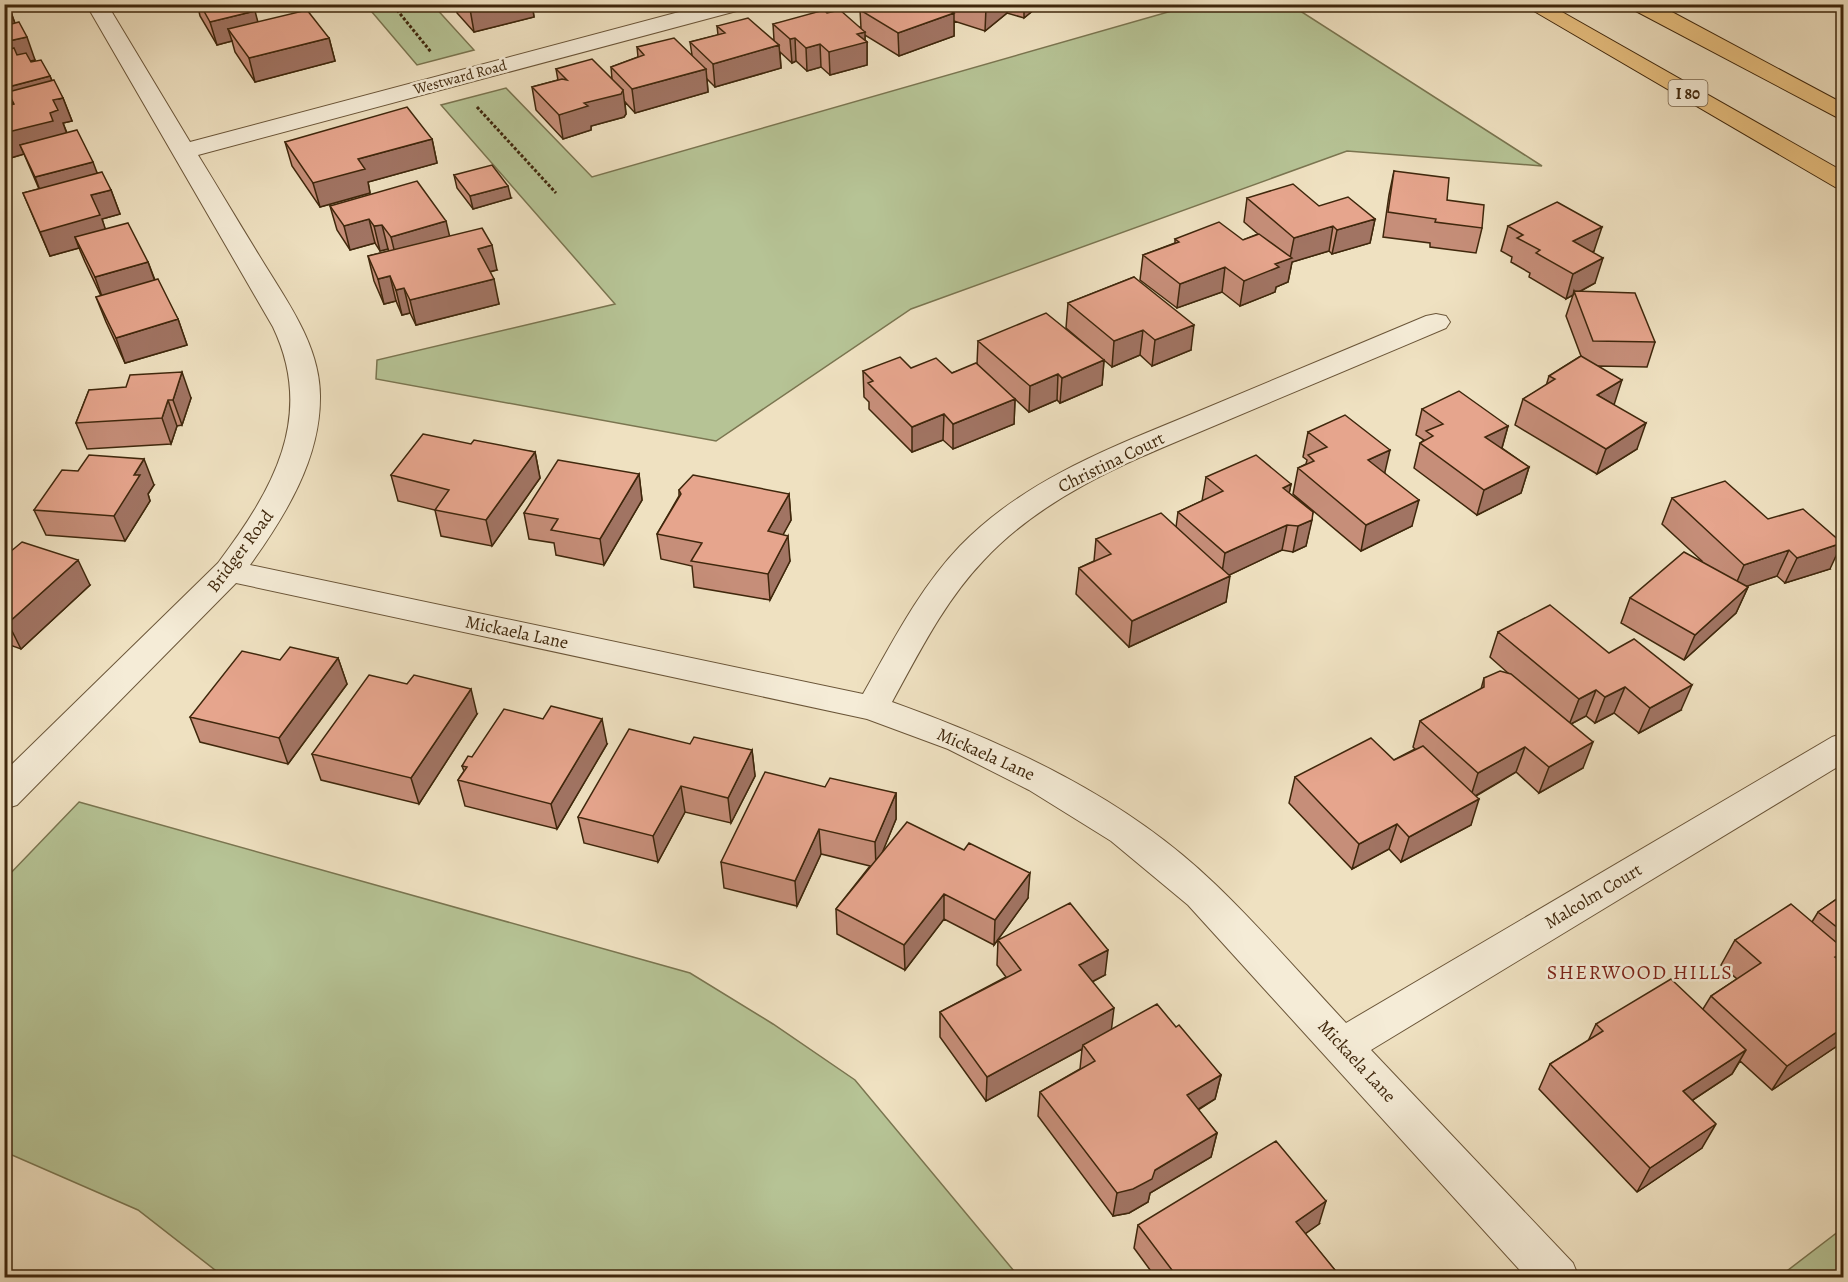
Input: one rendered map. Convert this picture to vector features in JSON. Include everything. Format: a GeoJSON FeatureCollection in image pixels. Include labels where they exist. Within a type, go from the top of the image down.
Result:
{"type":"FeatureCollection","features":[{"type":"Feature","properties":{"kind":"highway","name":"I 80"},"geometry":{"type":"LineString","coordinates":[[1532,4],[1844,182]]}},
{"type":"Feature","properties":{"kind":"highway"},"geometry":{"type":"LineString","coordinates":[[1640,4],[1844,114]]}},
{"type":"Feature","properties":{"kind":"street","name":"Bridger Road"},"geometry":{"type":"LineString","coordinates":[[4,795],[229,571],[265,521],[293,464],[303,427],[306,385],[303,366],[280,313],[96,4]]}},
{"type":"Feature","properties":{"kind":"street","name":"Westward Road"},"geometry":{"type":"LineString","coordinates":[[185,151],[736,4]]}},
{"type":"Feature","properties":{"kind":"street","name":"Christina Court"},"geometry":{"type":"LineString","coordinates":[[872,708],[936,597],[970,554],[1021,509],[1080,473],[1115,457],[1436,322]]}},
{"type":"Feature","properties":{"kind":"street","name":"Mickaela Lane"},"geometry":{"type":"LineString","coordinates":[[229,571],[872,708],[960,740],[1032,775],[1124,831],[1201,894],[1557,1278]]}},
{"type":"Feature","properties":{"kind":"street","name":"Malcolm Court"},"geometry":{"type":"LineString","coordinates":[[1343,1046],[1844,746]]}},
{"type":"Feature","properties":{"kind":"path"},"geometry":{"type":"LineString","coordinates":[[397,10],[433,55]]}},
{"type":"Feature","properties":{"kind":"path"},"geometry":{"type":"LineString","coordinates":[[476,105],[556,193]]}},
{"type":"Feature","properties":{"kind":"green space"},"geometry":{"type":"Polygon","coordinates":[[[1196,4],[1291,5],[1542,166],[1347,151],[911,309],[716,441],[376,379],[377,360],[615,304],[441,105],[506,88],[592,177],[1196,4]]]}},
{"type":"Feature","properties":{"kind":"green space"},"geometry":{"type":"Polygon","coordinates":[[[366,5],[433,5],[474,50],[417,65],[366,5]]]}},
{"type":"Feature","properties":{"kind":"green space"},"geometry":{"type":"Polygon","coordinates":[[[79,802],[690,973],[773,1024],[855,1080],[1019,1277],[224,1277],[138,1210],[5,1152],[5,879],[79,802]]]}},
{"type":"Feature","properties":{"kind":"green space"},"geometry":{"type":"Polygon","coordinates":[[[1843,1228],[1843,1277],[1779,1277],[1843,1228]]]}},
{"type":"Feature","properties":{"kind":"building"},"geometry":{"type":"Polygon","coordinates":[[[200,4],[250,4],[255,11],[210,22],[200,4]]]}},
{"type":"Feature","properties":{"kind":"building"},"geometry":{"type":"Polygon","coordinates":[[[466,4],[488,4],[470,9],[466,4]]]}},
{"type":"Feature","properties":{"kind":"building"},"geometry":{"type":"Polygon","coordinates":[[[871,4],[940,4],[954,13],[898,33],[860,10],[872,6],[871,4]]]}},
{"type":"Feature","properties":{"kind":"building"},"geometry":{"type":"Polygon","coordinates":[[[975,4],[990,4],[986,8],[975,4]]]}},
{"type":"Feature","properties":{"kind":"building"},"geometry":{"type":"Polygon","coordinates":[[[307,10],[329,38],[249,58],[228,29],[307,10]]]}},
{"type":"Feature","properties":{"kind":"building"},"geometry":{"type":"Polygon","coordinates":[[[824,10],[827,13],[840,10],[865,32],[857,34],[867,42],[829,52],[820,44],[806,48],[795,38],[790,39],[773,24],[824,10]]]}},
{"type":"Feature","properties":{"kind":"building"},"geometry":{"type":"Polygon","coordinates":[[[748,18],[779,45],[713,64],[690,42],[725,33],[717,26],[748,18]]]}},
{"type":"Feature","properties":{"kind":"building"},"geometry":{"type":"Polygon","coordinates":[[[19,22],[27,37],[4,42],[4,26],[19,22]]]}},
{"type":"Feature","properties":{"kind":"building"},"geometry":{"type":"Polygon","coordinates":[[[674,38],[706,69],[632,89],[611,67],[644,55],[637,47],[674,38]]]}},
{"type":"Feature","properties":{"kind":"building"},"geometry":{"type":"Polygon","coordinates":[[[14,48],[17,55],[26,53],[31,62],[41,60],[50,76],[8,87],[4,79],[4,51],[14,48]]]}},
{"type":"Feature","properties":{"kind":"building"},"geometry":{"type":"Polygon","coordinates":[[[592,59],[623,90],[621,94],[584,103],[588,106],[559,115],[532,87],[562,79],[567,80],[556,69],[592,59]]]}},
{"type":"Feature","properties":{"kind":"building"},"geometry":{"type":"Polygon","coordinates":[[[54,80],[63,98],[53,100],[58,110],[50,113],[53,121],[4,133],[4,107],[14,104],[8,92],[54,80]]]}},
{"type":"Feature","properties":{"kind":"building"},"geometry":{"type":"Polygon","coordinates":[[[407,107],[432,139],[358,159],[365,169],[313,183],[285,142],[407,107]]]}},
{"type":"Feature","properties":{"kind":"building"},"geometry":{"type":"Polygon","coordinates":[[[77,130],[93,162],[35,177],[20,145],[77,130]]]}},
{"type":"Feature","properties":{"kind":"building"},"geometry":{"type":"Polygon","coordinates":[[[492,165],[508,186],[470,196],[454,175],[492,165]]]}},
{"type":"Feature","properties":{"kind":"building"},"geometry":{"type":"Polygon","coordinates":[[[1394,171],[1449,178],[1447,200],[1484,205],[1482,228],[1435,222],[1436,219],[1388,212],[1394,171]]]}},
{"type":"Feature","properties":{"kind":"building"},"geometry":{"type":"Polygon","coordinates":[[[102,172],[111,190],[91,195],[100,215],[40,232],[23,193],[102,172]]]}},
{"type":"Feature","properties":{"kind":"building"},"geometry":{"type":"Polygon","coordinates":[[[417,181],[446,221],[391,237],[382,225],[374,226],[369,219],[344,226],[330,206],[417,181]]]}},
{"type":"Feature","properties":{"kind":"building"},"geometry":{"type":"Polygon","coordinates":[[[1293,184],[1319,206],[1348,197],[1375,219],[1337,230],[1333,226],[1294,238],[1247,198],[1293,184]]]}},
{"type":"Feature","properties":{"kind":"building"},"geometry":{"type":"Polygon","coordinates":[[[1557,202],[1602,227],[1573,241],[1603,258],[1573,274],[1536,253],[1540,250],[1517,238],[1523,235],[1508,226],[1557,202]]]}},
{"type":"Feature","properties":{"kind":"building"},"geometry":{"type":"Polygon","coordinates":[[[1219,222],[1243,240],[1259,234],[1292,258],[1275,264],[1279,267],[1244,281],[1225,267],[1180,284],[1143,255],[1179,242],[1175,239],[1219,222]]]}},
{"type":"Feature","properties":{"kind":"building"},"geometry":{"type":"Polygon","coordinates":[[[128,223],[148,262],[95,277],[75,237],[128,223]]]}},
{"type":"Feature","properties":{"kind":"building"},"geometry":{"type":"Polygon","coordinates":[[[482,228],[492,245],[478,249],[494,279],[410,300],[404,288],[396,290],[390,276],[378,279],[368,256],[482,228]]]}},
{"type":"Feature","properties":{"kind":"building"},"geometry":{"type":"Polygon","coordinates":[[[1134,277],[1194,325],[1155,340],[1143,330],[1114,341],[1068,303],[1134,277]]]}},
{"type":"Feature","properties":{"kind":"building"},"geometry":{"type":"Polygon","coordinates":[[[158,279],[178,319],[116,338],[96,297],[158,279]]]}},
{"type":"Feature","properties":{"kind":"building"},"geometry":{"type":"Polygon","coordinates":[[[1574,291],[1635,293],[1655,342],[1593,341],[1574,291]]]}},
{"type":"Feature","properties":{"kind":"building"},"geometry":{"type":"Polygon","coordinates":[[[1046,313],[1104,360],[1062,378],[1058,374],[1030,386],[978,341],[1046,313]]]}},
{"type":"Feature","properties":{"kind":"building"},"geometry":{"type":"Polygon","coordinates":[[[1581,356],[1622,380],[1597,395],[1646,423],[1606,449],[1523,399],[1555,379],[1549,376],[1581,356]]]}},
{"type":"Feature","properties":{"kind":"building"},"geometry":{"type":"Polygon","coordinates":[[[900,357],[911,368],[936,358],[952,373],[976,363],[1015,399],[953,424],[944,414],[912,427],[868,383],[873,381],[863,371],[900,357]]]}},
{"type":"Feature","properties":{"kind":"building"},"geometry":{"type":"Polygon","coordinates":[[[182,372],[173,400],[168,400],[162,418],[76,423],[89,390],[126,387],[130,375],[182,372]]]}},
{"type":"Feature","properties":{"kind":"building"},"geometry":{"type":"Polygon","coordinates":[[[1459,391],[1508,426],[1485,437],[1529,467],[1484,490],[1420,443],[1433,436],[1426,431],[1443,424],[1422,409],[1459,391]]]}},
{"type":"Feature","properties":{"kind":"building"},"geometry":{"type":"Polygon","coordinates":[[[1345,415],[1390,450],[1368,460],[1419,500],[1366,525],[1298,468],[1314,461],[1308,455],[1327,447],[1308,432],[1345,415]]]}},
{"type":"Feature","properties":{"kind":"building"},"geometry":{"type":"Polygon","coordinates":[[[423,434],[471,444],[474,440],[535,452],[486,520],[435,510],[449,490],[391,475],[423,434]]]}},
{"type":"Feature","properties":{"kind":"building"},"geometry":{"type":"Polygon","coordinates":[[[89,455],[144,459],[134,475],[140,475],[114,516],[34,510],[62,470],[78,471],[89,455]]]}},
{"type":"Feature","properties":{"kind":"building"},"geometry":{"type":"Polygon","coordinates":[[[1256,455],[1291,484],[1283,488],[1313,512],[1312,520],[1298,526],[1287,525],[1225,553],[1178,512],[1223,491],[1206,477],[1256,455]]]}},
{"type":"Feature","properties":{"kind":"building"},"geometry":{"type":"Polygon","coordinates":[[[558,460],[639,474],[600,539],[551,530],[558,519],[524,513],[558,460]]]}},
{"type":"Feature","properties":{"kind":"building"},"geometry":{"type":"Polygon","coordinates":[[[693,475],[789,494],[768,531],[788,536],[768,574],[691,561],[702,543],[657,534],[681,494],[679,490],[693,475]]]}},
{"type":"Feature","properties":{"kind":"building"},"geometry":{"type":"Polygon","coordinates":[[[1725,481],[1768,519],[1803,509],[1842,543],[1797,558],[1789,550],[1744,565],[1672,498],[1725,481]]]}},
{"type":"Feature","properties":{"kind":"building"},"geometry":{"type":"Polygon","coordinates":[[[1161,513],[1230,576],[1132,621],[1079,568],[1111,554],[1096,539],[1161,513]]]}},
{"type":"Feature","properties":{"kind":"building"},"geometry":{"type":"Polygon","coordinates":[[[22,542],[78,560],[8,623],[4,622],[4,557],[22,542]]]}},
{"type":"Feature","properties":{"kind":"building"},"geometry":{"type":"Polygon","coordinates":[[[1684,552],[1748,587],[1695,635],[1630,598],[1684,552]]]}},
{"type":"Feature","properties":{"kind":"building"},"geometry":{"type":"Polygon","coordinates":[[[1550,605],[1609,653],[1634,639],[1692,685],[1650,708],[1625,687],[1605,697],[1596,690],[1579,699],[1498,632],[1550,605]]]}},
{"type":"Feature","properties":{"kind":"building"},"geometry":{"type":"Polygon","coordinates":[[[290,647],[338,658],[279,738],[190,717],[242,651],[280,660],[290,647]]]}},
{"type":"Feature","properties":{"kind":"building"},"geometry":{"type":"Polygon","coordinates":[[[1500,671],[1511,674],[1593,742],[1549,767],[1525,747],[1478,773],[1420,721],[1484,687],[1484,678],[1500,671]]]}},
{"type":"Feature","properties":{"kind":"building"},"geometry":{"type":"Polygon","coordinates":[[[369,675],[407,684],[414,675],[471,689],[411,778],[312,754],[369,675]]]}},
{"type":"Feature","properties":{"kind":"building"},"geometry":{"type":"Polygon","coordinates":[[[551,706],[602,719],[551,804],[458,780],[467,767],[462,766],[468,756],[472,757],[504,709],[543,719],[551,706]]]}},
{"type":"Feature","properties":{"kind":"building"},"geometry":{"type":"Polygon","coordinates":[[[629,729],[690,744],[694,737],[752,750],[728,798],[681,786],[653,836],[578,817],[629,729]]]}},
{"type":"Feature","properties":{"kind":"building"},"geometry":{"type":"Polygon","coordinates":[[[1371,738],[1394,760],[1423,746],[1479,799],[1409,837],[1397,824],[1359,844],[1295,777],[1371,738]]]}},
{"type":"Feature","properties":{"kind":"building"},"geometry":{"type":"Polygon","coordinates":[[[765,772],[825,787],[830,778],[896,793],[875,842],[819,829],[795,881],[721,862],[765,772]]]}},
{"type":"Feature","properties":{"kind":"building"},"geometry":{"type":"Polygon","coordinates":[[[907,822],[964,850],[969,843],[1030,873],[995,920],[944,894],[904,945],[836,909],[907,822]]]}},
{"type":"Feature","properties":{"kind":"building"},"geometry":{"type":"Polygon","coordinates":[[[1844,894],[1844,933],[1818,912],[1844,894]]]}},
{"type":"Feature","properties":{"kind":"building"},"geometry":{"type":"Polygon","coordinates":[[[1070,903],[1108,950],[1079,965],[1114,1008],[987,1077],[940,1012],[1021,970],[998,940],[1070,903]]]}},
{"type":"Feature","properties":{"kind":"building"},"geometry":{"type":"Polygon","coordinates":[[[1791,904],[1844,949],[1844,952],[1835,957],[1844,964],[1844,1027],[1787,1066],[1711,996],[1761,963],[1735,940],[1791,904]]]}},
{"type":"Feature","properties":{"kind":"building"},"geometry":{"type":"Polygon","coordinates":[[[1671,979],[1746,1050],[1683,1091],[1716,1124],[1650,1168],[1550,1064],[1603,1031],[1596,1024],[1671,979]]]}},
{"type":"Feature","properties":{"kind":"building"},"geometry":{"type":"Polygon","coordinates":[[[1157,1004],[1176,1027],[1179,1025],[1221,1075],[1187,1095],[1217,1133],[1155,1170],[1152,1179],[1133,1189],[1117,1193],[1040,1092],[1095,1061],[1083,1045],[1157,1004]]]}},
{"type":"Feature","properties":{"kind":"building"},"geometry":{"type":"Polygon","coordinates":[[[1276,1141],[1326,1201],[1296,1222],[1339,1275],[1335,1278],[1178,1278],[1138,1225],[1276,1141]]]}},
{"type":"Feature","properties":{"kind":"district","name":"SHERWOOD HILLS"},"geometry":{"type":"Point","coordinates":[1640,972]}}]}
